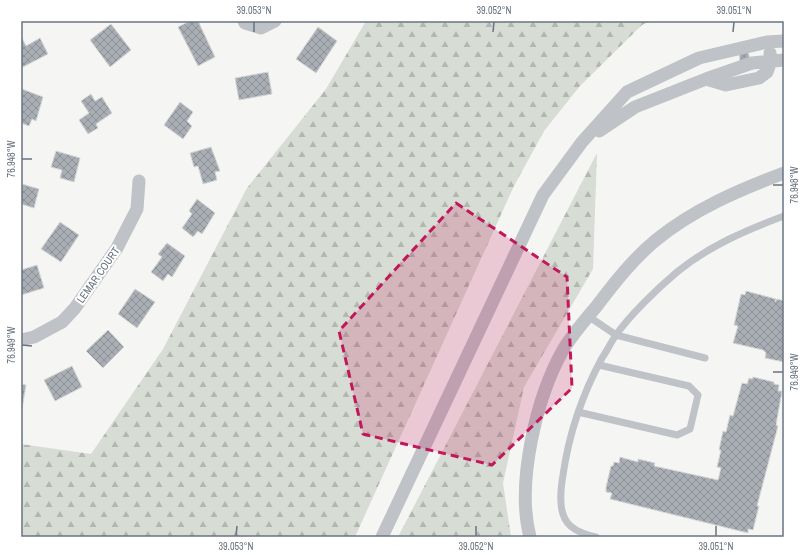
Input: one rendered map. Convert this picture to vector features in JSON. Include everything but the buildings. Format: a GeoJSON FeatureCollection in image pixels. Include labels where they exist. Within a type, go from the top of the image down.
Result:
{"type":"FeatureCollection","features":[{"type":"Feature","properties":{"kind":"street"},"geometry":{"type":"LineString","coordinates":[[244,21],[246,24],[261,28],[274,21]]}},
{"type":"Feature","properties":{"kind":"street"},"geometry":{"type":"LineString","coordinates":[[382,537],[543,195],[582,142],[627,92],[699,58],[767,42],[784,41]]}},
{"type":"Feature","properties":{"kind":"street"},"geometry":{"type":"LineString","coordinates":[[582,142],[635,107],[706,79],[726,84],[759,78],[778,60],[767,42]]}},
{"type":"Feature","properties":{"kind":"street"},"geometry":{"type":"LineString","coordinates":[[699,58],[706,79]]}},
{"type":"Feature","properties":{"kind":"street"},"geometry":{"type":"LineString","coordinates":[[530,537],[526,524],[525,488],[531,445],[544,395],[563,351],[628,265],[657,239],[692,215],[734,192],[784,173]]}},
{"type":"Feature","properties":{"kind":"street","name":"LEMAR COURT"},"geometry":{"type":"LineString","coordinates":[[21,340],[34,337],[62,322],[75,308],[117,248],[134,216],[137,209],[139,181]]}},
{"type":"Feature","properties":{"kind":"lane"},"geometry":{"type":"LineString","coordinates":[[596,537],[580,533],[569,525],[563,515],[561,500],[562,482],[566,452],[578,412],[591,380],[616,335],[678,272],[717,245],[747,229],[784,216]]}},
{"type":"Feature","properties":{"kind":"lane"},"geometry":{"type":"LineString","coordinates":[[588,316],[616,335],[705,358]]}},
{"type":"Feature","properties":{"kind":"lane"},"geometry":{"type":"LineString","coordinates":[[578,412],[677,435],[690,429],[698,395],[689,386],[599,365]]}},
{"type":"Feature","properties":{"kind":"highlighted area"},"geometry":{"type":"Polygon","coordinates":[[[456,203],[567,277],[572,388],[492,465],[363,434],[339,331],[456,203]]]}},
{"type":"Feature","properties":{"kind":"green space"},"geometry":{"type":"Polygon","coordinates":[[[366,21],[650,21],[642,25],[580,86],[544,131],[514,186],[355,537],[21,537],[21,444],[91,454],[163,349],[247,188],[326,89],[366,21]]]}},
{"type":"Feature","properties":{"kind":"green space"},"geometry":{"type":"Polygon","coordinates":[[[597,153],[593,269],[524,387],[503,483],[511,537],[398,537],[597,153]]]}}]}
